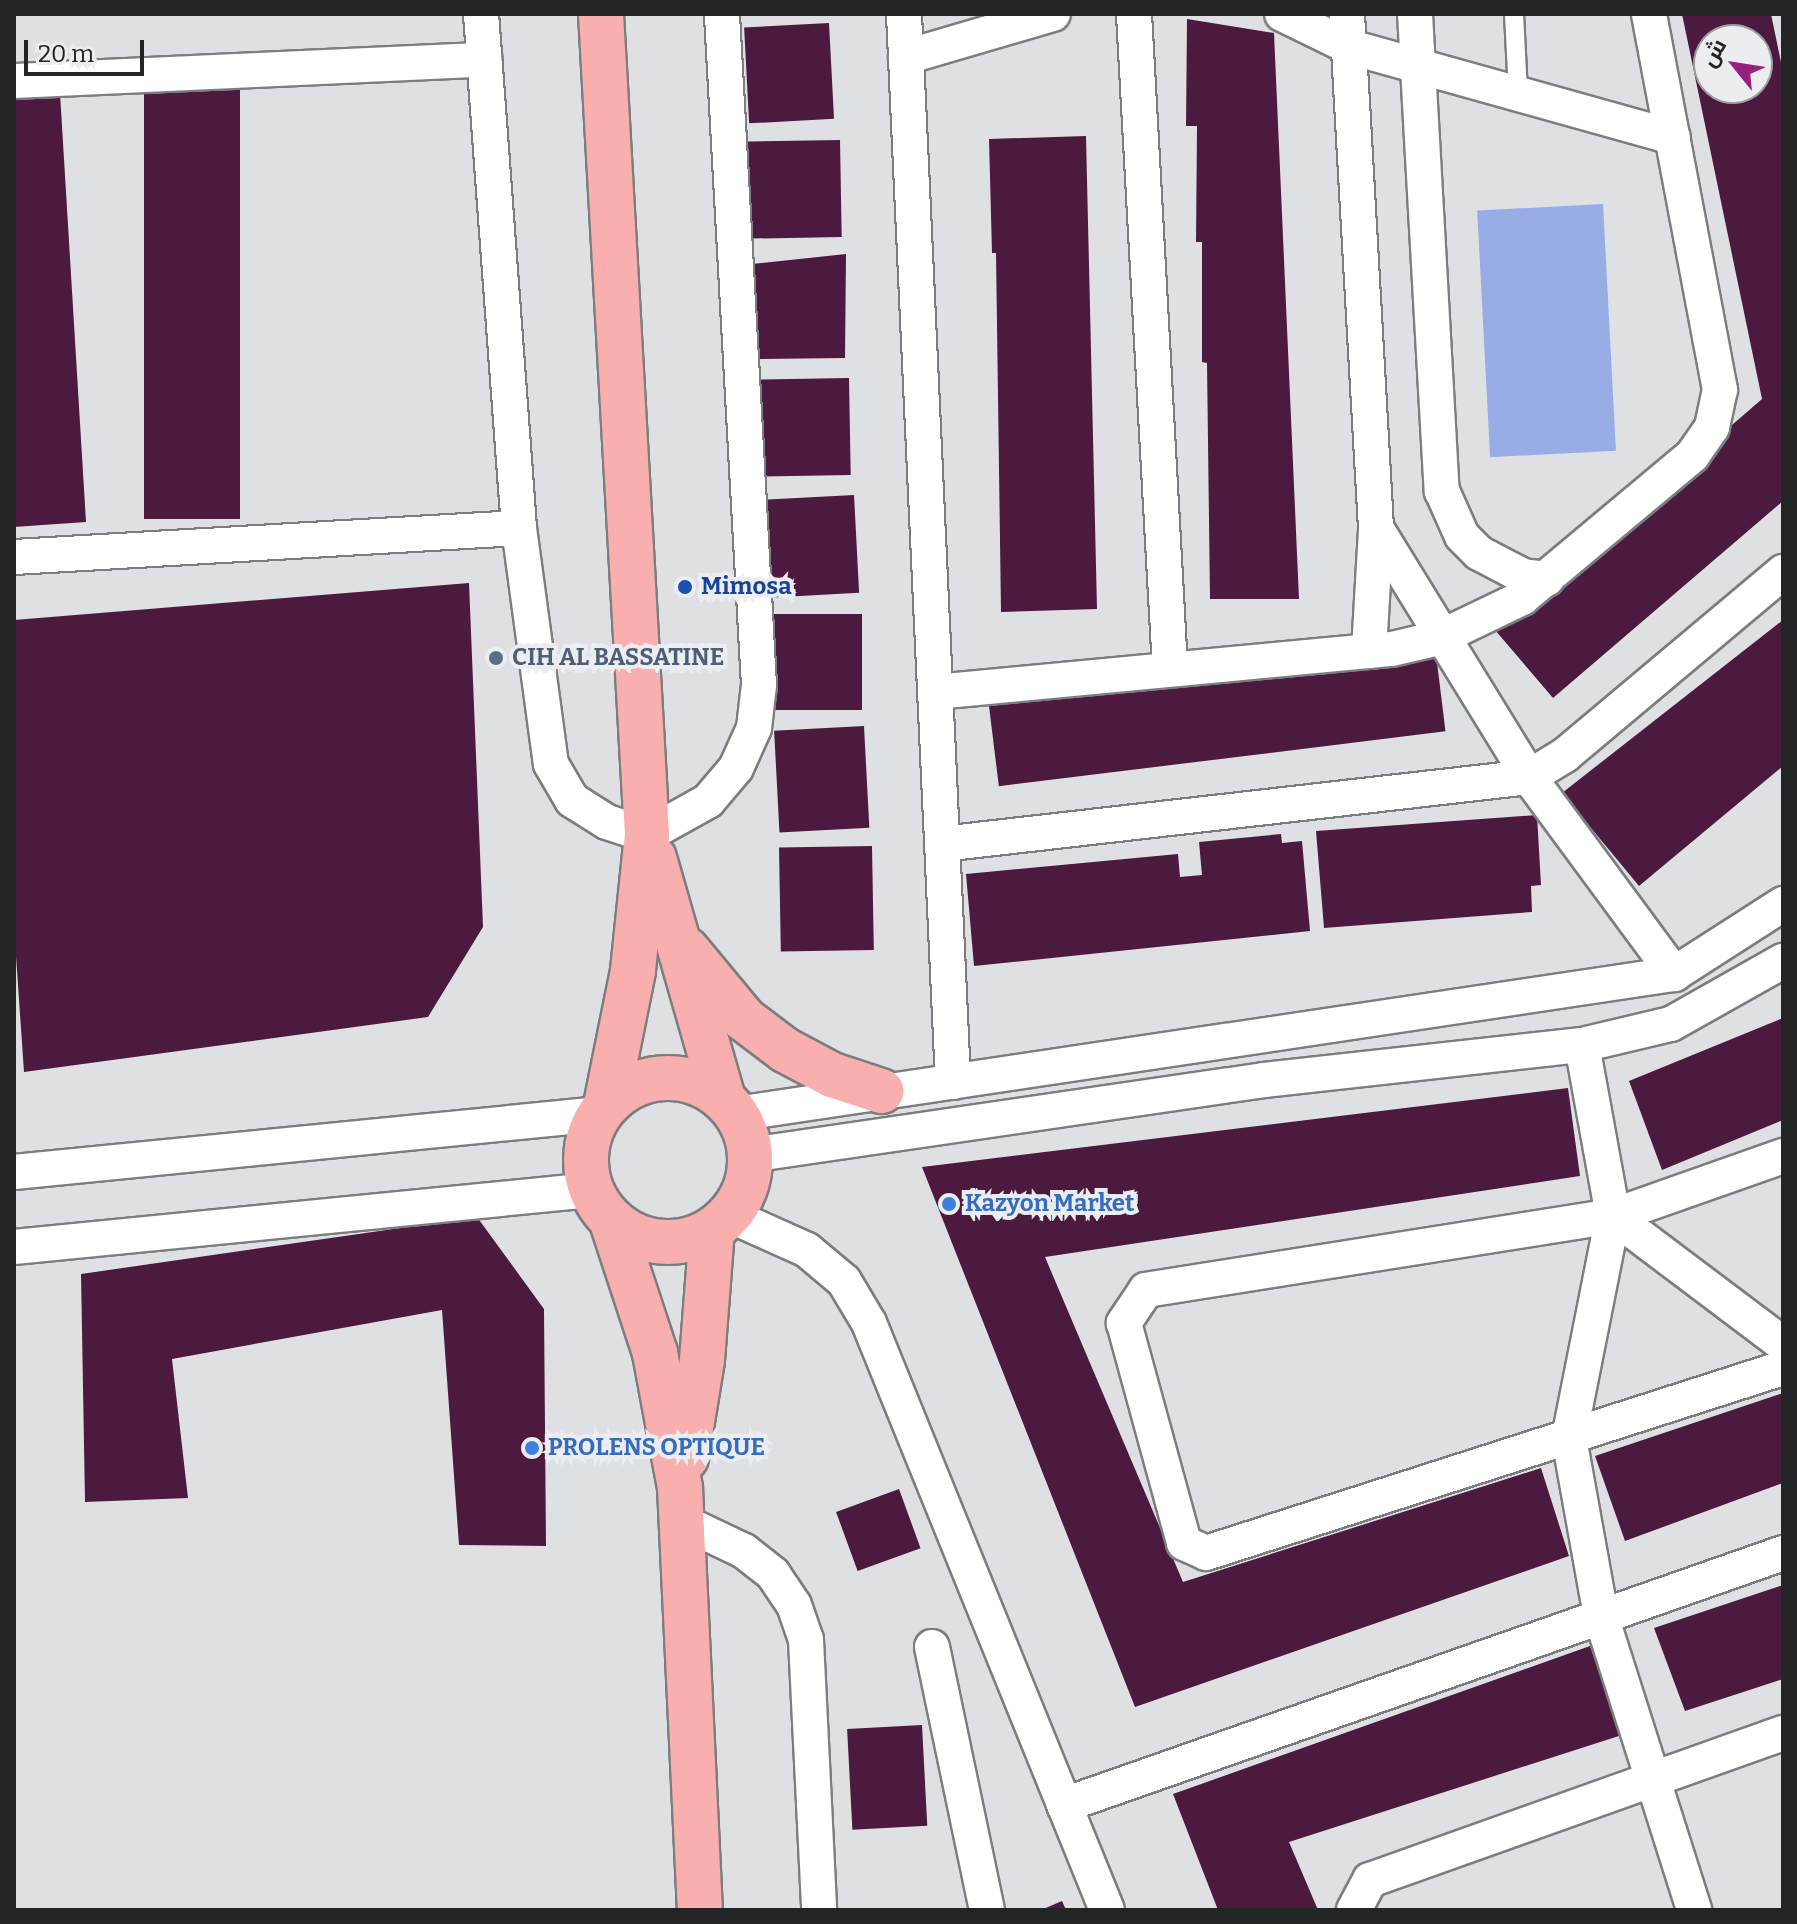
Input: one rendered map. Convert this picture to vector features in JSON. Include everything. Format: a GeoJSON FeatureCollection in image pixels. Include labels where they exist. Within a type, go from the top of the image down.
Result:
{"type":"FeatureCollection","features":[{"type":"Feature","properties":{"kind":"main road"},"geometry":{"type":"LineString","coordinates":[[601,14],[647,835],[633,971],[603,1110],[587,1144],[602,1206],[655,1353],[680,1505],[700,1910]]}},
{"type":"Feature","properties":{"kind":"main road"},"geometry":{"type":"LineString","coordinates":[[647,835],[730,1106],[750,1155],[748,1177],[721,1222],[680,1505]]}},
{"type":"Feature","properties":{"kind":"main road"},"geometry":{"type":"LineString","coordinates":[[679,937],[708,981],[744,1019],[832,1075],[881,1091]]}},
{"type":"Feature","properties":{"kind":"main road"},"geometry":{"type":"LineString","coordinates":[[603,1110],[622,1092],[663,1078],[704,1086],[730,1106]]}},
{"type":"Feature","properties":{"kind":"main road"},"geometry":{"type":"LineString","coordinates":[[602,1206],[650,1241],[672,1243],[721,1222]]}},
{"type":"Feature","properties":{"kind":"street"},"geometry":{"type":"LineString","coordinates":[[481,14],[519,528],[551,764],[572,800],[607,822],[647,835],[708,801],[736,768],[754,728],[759,685],[722,14]]}},
{"type":"Feature","properties":{"kind":"street"},"geometry":{"type":"LineString","coordinates":[[904,14],[953,1082]]}},
{"type":"Feature","properties":{"kind":"street"},"geometry":{"type":"LineString","coordinates":[[906,57],[1053,14]]}},
{"type":"Feature","properties":{"kind":"street"},"geometry":{"type":"LineString","coordinates":[[1134,14],[1170,669]]}},
{"type":"Feature","properties":{"kind":"street"},"geometry":{"type":"LineString","coordinates":[[1282,14],[1348,31],[1418,67],[1673,137]]}},
{"type":"Feature","properties":{"kind":"street"},"geometry":{"type":"LineString","coordinates":[[1415,14],[1442,491],[1462,536],[1479,553],[1500,567],[1547,579]]}},
{"type":"Feature","properties":{"kind":"street"},"geometry":{"type":"LineString","coordinates":[[935,692],[1369,651],[1439,638],[1496,614],[1547,579],[1692,456],[1718,409],[1718,370],[1649,14]]}},
{"type":"Feature","properties":{"kind":"street"},"geometry":{"type":"LineString","coordinates":[[1348,31],[1376,528],[1369,651]]}},
{"type":"Feature","properties":{"kind":"street"},"geometry":{"type":"LineString","coordinates":[[14,81],[485,60]]}},
{"type":"Feature","properties":{"kind":"street"},"geometry":{"type":"LineString","coordinates":[[14,557],[519,528]]}},
{"type":"Feature","properties":{"kind":"street"},"geometry":{"type":"LineString","coordinates":[[1376,528],[1439,638],[1529,777],[1674,974]]}},
{"type":"Feature","properties":{"kind":"street"},"geometry":{"type":"LineString","coordinates":[[942,844],[1529,777],[1565,755],[1783,572]]}},
{"type":"Feature","properties":{"kind":"street"},"geometry":{"type":"LineString","coordinates":[[730,1106],[953,1082],[1674,974],[1783,904]]}},
{"type":"Feature","properties":{"kind":"street"},"geometry":{"type":"LineString","coordinates":[[750,1155],[1264,1080],[1582,1045],[1671,1024],[1783,961]]}},
{"type":"Feature","properties":{"kind":"street"},"geometry":{"type":"LineString","coordinates":[[1582,1045],[1613,1216],[1569,1438],[1601,1616],[1694,1910]]}},
{"type":"Feature","properties":{"kind":"street"},"geometry":{"type":"LineString","coordinates":[[14,1172],[603,1110]]}},
{"type":"Feature","properties":{"kind":"street"},"geometry":{"type":"LineString","coordinates":[[1783,1156],[1613,1216],[1146,1290],[1124,1323],[1184,1543],[1206,1553],[1783,1368]]}},
{"type":"Feature","properties":{"kind":"street"},"geometry":{"type":"LineString","coordinates":[[14,1237],[14,1247],[602,1206]]}},
{"type":"Feature","properties":{"kind":"street"},"geometry":{"type":"LineString","coordinates":[[1613,1216],[1783,1344]]}},
{"type":"Feature","properties":{"kind":"street"},"geometry":{"type":"LineString","coordinates":[[721,1222],[807,1250],[844,1281],[869,1323],[1107,1910]]}},
{"type":"Feature","properties":{"kind":"street"},"geometry":{"type":"LineString","coordinates":[[680,1505],[773,1574],[794,1605],[806,1640],[819,1910]]}},
{"type":"Feature","properties":{"kind":"street"},"geometry":{"type":"LineString","coordinates":[[1064,1805],[1783,1553]]}},
{"type":"Feature","properties":{"kind":"street"},"geometry":{"type":"LineString","coordinates":[[932,1647],[987,1910]]}},
{"type":"Feature","properties":{"kind":"street"},"geometry":{"type":"LineString","coordinates":[[1354,1910],[1370,1880],[1783,1733]]}},
{"type":"Feature","properties":{"kind":"lane"},"geometry":{"type":"LineString","coordinates":[[1514,14],[1518,94]]}},
{"type":"Feature","properties":{"kind":"shaded area"},"geometry":{"type":"Polygon","coordinates":[[[1603,204],[1616,451],[1490,457],[1477,211],[1603,204]]]}},
{"type":"Feature","properties":{"kind":"building"},"geometry":{"type":"Polygon","coordinates":[[[1682,14],[1771,14],[1783,72],[1783,501],[1553,698],[1495,630],[1762,399],[1701,104],[1773,104],[1773,24],[1693,24],[1693,67],[1682,14]]]}},
{"type":"Feature","properties":{"kind":"building"},"geometry":{"type":"Polygon","coordinates":[[[1187,19],[1274,33],[1299,599],[1210,599],[1207,363],[1202,362],[1202,242],[1196,242],[1197,126],[1186,126],[1187,19]]]}},
{"type":"Feature","properties":{"kind":"building"},"geometry":{"type":"Polygon","coordinates":[[[829,23],[834,119],[749,123],[744,27],[829,23]]]}},
{"type":"Feature","properties":{"kind":"building"},"geometry":{"type":"Polygon","coordinates":[[[144,85],[240,85],[240,519],[144,519],[144,85]]]}},
{"type":"Feature","properties":{"kind":"building"},"geometry":{"type":"Polygon","coordinates":[[[60,93],[86,522],[14,527],[14,95],[60,93]]]}},
{"type":"Feature","properties":{"kind":"building"},"geometry":{"type":"Polygon","coordinates":[[[1086,136],[1097,609],[1001,612],[996,253],[992,253],[989,139],[1086,136]]]}},
{"type":"Feature","properties":{"kind":"building"},"geometry":{"type":"Polygon","coordinates":[[[840,140],[842,237],[750,239],[748,142],[840,140]]]}},
{"type":"Feature","properties":{"kind":"building"},"geometry":{"type":"Polygon","coordinates":[[[846,254],[845,358],[757,359],[752,264],[846,254]]]}},
{"type":"Feature","properties":{"kind":"building"},"geometry":{"type":"Polygon","coordinates":[[[849,378],[851,475],[754,477],[752,380],[849,378]]]}},
{"type":"Feature","properties":{"kind":"building"},"geometry":{"type":"Polygon","coordinates":[[[854,495],[859,593],[768,598],[763,500],[854,495]]]}},
{"type":"Feature","properties":{"kind":"building"},"geometry":{"type":"Polygon","coordinates":[[[469,583],[483,927],[428,1017],[24,1072],[14,927],[14,620],[469,583]]]}},
{"type":"Feature","properties":{"kind":"building"},"geometry":{"type":"Polygon","coordinates":[[[770,614],[862,614],[862,710],[770,710],[770,614]]]}},
{"type":"Feature","properties":{"kind":"building"},"geometry":{"type":"Polygon","coordinates":[[[1783,620],[1783,766],[1639,886],[1562,793],[1783,620]]]}},
{"type":"Feature","properties":{"kind":"building"},"geometry":{"type":"Polygon","coordinates":[[[1435,646],[1445,731],[999,786],[988,701],[1435,646]]]}},
{"type":"Feature","properties":{"kind":"building"},"geometry":{"type":"Polygon","coordinates":[[[864,726],[869,828],[779,833],[774,731],[864,726]]]}},
{"type":"Feature","properties":{"kind":"building"},"geometry":{"type":"Polygon","coordinates":[[[1537,815],[1541,885],[1531,886],[1532,912],[1324,928],[1316,831],[1537,815]]]}},
{"type":"Feature","properties":{"kind":"building"},"geometry":{"type":"Polygon","coordinates":[[[1281,834],[1282,843],[1302,841],[1310,931],[974,966],[966,874],[1178,854],[1180,877],[1202,875],[1199,842],[1281,834]]]}},
{"type":"Feature","properties":{"kind":"building"},"geometry":{"type":"Polygon","coordinates":[[[872,846],[874,950],[781,952],[779,848],[872,846]]]}},
{"type":"Feature","properties":{"kind":"building"},"geometry":{"type":"Polygon","coordinates":[[[1783,1018],[1783,1120],[1662,1170],[1629,1081],[1783,1018]]]}},
{"type":"Feature","properties":{"kind":"building"},"geometry":{"type":"Polygon","coordinates":[[[1568,1088],[1580,1176],[1045,1257],[1183,1582],[1541,1468],[1569,1556],[1135,1707],[922,1167],[1568,1088]]]}},
{"type":"Feature","properties":{"kind":"building"},"geometry":{"type":"Polygon","coordinates":[[[477,1217],[544,1309],[546,1546],[459,1545],[442,1310],[172,1359],[188,1498],[85,1502],[81,1274],[477,1217]]]}},
{"type":"Feature","properties":{"kind":"building"},"geometry":{"type":"Polygon","coordinates":[[[1783,1393],[1783,1483],[1625,1541],[1595,1456],[1783,1393]]]}},
{"type":"Feature","properties":{"kind":"building"},"geometry":{"type":"Polygon","coordinates":[[[899,1489],[921,1548],[858,1571],[836,1512],[899,1489]]]}},
{"type":"Feature","properties":{"kind":"building"},"geometry":{"type":"Polygon","coordinates":[[[1783,1585],[1783,1679],[1685,1711],[1654,1628],[1783,1585]]]}},
{"type":"Feature","properties":{"kind":"building"},"geometry":{"type":"Polygon","coordinates":[[[1590,1646],[1622,1735],[1289,1842],[1318,1910],[1218,1910],[1173,1794],[1590,1646]]]}},
{"type":"Feature","properties":{"kind":"building"},"geometry":{"type":"Polygon","coordinates":[[[922,1725],[927,1826],[852,1830],[847,1729],[922,1725]]]}},
{"type":"Feature","properties":{"kind":"building"},"geometry":{"type":"Polygon","coordinates":[[[1062,1901],[1066,1910],[1041,1910],[1062,1901]]]}},
{"type":"Feature","properties":{"kind":"place","name":"Mimosa"},"geometry":{"type":"Point","coordinates":[685,587]}},
{"type":"Feature","properties":{"kind":"place","name":"CIH AL BASSATINE"},"geometry":{"type":"Point","coordinates":[496,658]}},
{"type":"Feature","properties":{"kind":"place","name":"Kazyon Market"},"geometry":{"type":"Point","coordinates":[949,1204]}},
{"type":"Feature","properties":{"kind":"place","name":"PROLENS OPTIQUE"},"geometry":{"type":"Point","coordinates":[532,1448]}}]}
